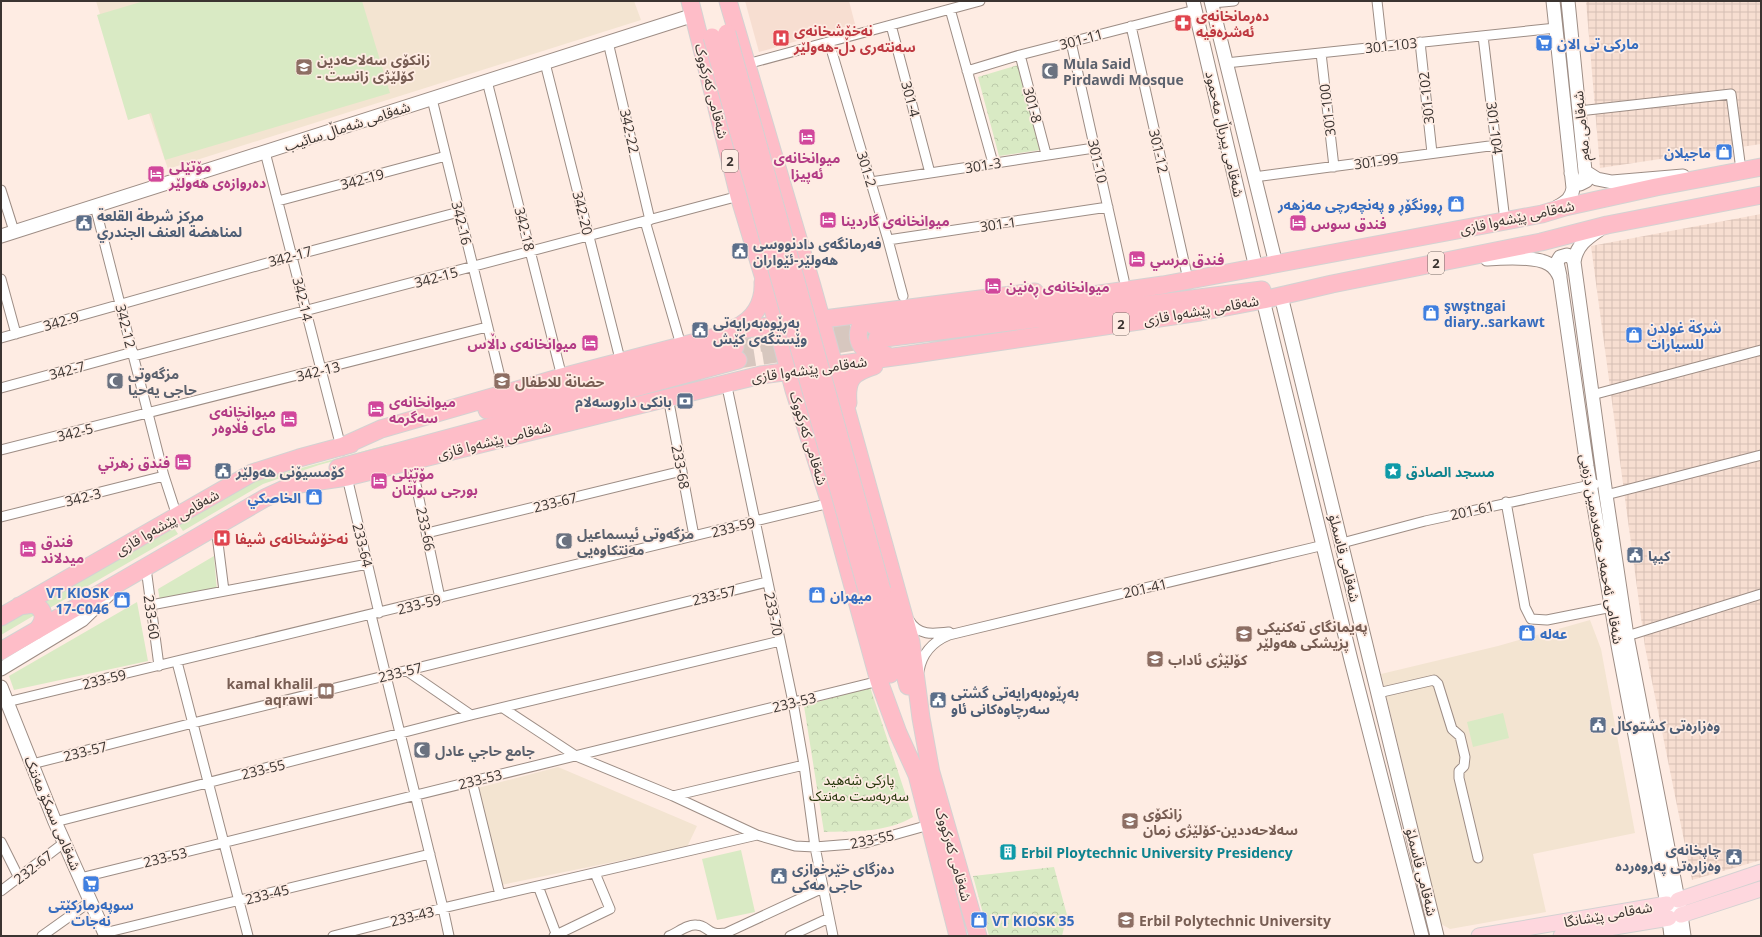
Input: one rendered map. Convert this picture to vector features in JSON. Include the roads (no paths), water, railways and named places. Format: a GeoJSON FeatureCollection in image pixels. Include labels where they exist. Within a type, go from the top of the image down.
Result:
{"type":"FeatureCollection","features":[{"type":"Feature","properties":{"kind":"highway","name":"شەقامی کەرکووک"},"geometry":{"type":"LineString","coordinates":[[719,1],[719,35],[875,592],[924,775],[978,936]]}},
{"type":"Feature","properties":{"kind":"highway","name":"2"},"geometry":{"type":"LineString","coordinates":[[728,1],[812,286],[830,306],[846,311],[876,325]]}},
{"type":"Feature","properties":{"kind":"highway","name":"شەقامی کەرکووک"},"geometry":{"type":"LineString","coordinates":[[695,6],[719,35]]}},
{"type":"Feature","properties":{"kind":"highway","name":"شەقامی کەرکووک"},"geometry":{"type":"LineString","coordinates":[[695,6],[739,196],[772,306],[782,328]]}},
{"type":"Feature","properties":{"kind":"highway","name":"شەقامی پێشەوا قازی"},"geometry":{"type":"LineString","coordinates":[[876,325],[904,302],[1124,280],[1194,276],[1256,268],[1542,214],[1565,207],[1656,186],[1761,166]]}},
{"type":"Feature","properties":{"kind":"highway","name":"شەقامی پێشەوا قازی"},"geometry":{"type":"LineString","coordinates":[[791,367],[829,361],[856,362],[1200,312],[1541,242],[1607,225],[1761,195]]}},
{"type":"Feature","properties":{"kind":"highway"},"geometry":{"type":"LineString","coordinates":[[757,257],[760,266],[770,277],[778,280],[787,280],[794,276],[800,269],[802,254],[799,243]]}},
{"type":"Feature","properties":{"kind":"highway"},"geometry":{"type":"LineString","coordinates":[[710,338],[746,323],[753,316],[761,300],[763,276]]}},
{"type":"Feature","properties":{"kind":"highway","name":"شەقامی پێشەوا قازی"},"geometry":{"type":"LineString","coordinates":[[876,325],[1163,285],[1194,276]]}},
{"type":"Feature","properties":{"kind":"highway","name":"شەقامی پێشەوا قازی"},"geometry":{"type":"LineString","coordinates":[[341,447],[381,429],[562,377],[621,363],[681,345],[746,329],[782,328],[820,322],[847,315],[876,325],[1183,299],[1283,287],[1332,284]]}},
{"type":"Feature","properties":{"kind":"highway"},"geometry":{"type":"LineString","coordinates":[[812,286],[815,308],[820,322],[829,361]]}},
{"type":"Feature","properties":{"kind":"highway"},"geometry":{"type":"LineString","coordinates":[[904,302],[868,317],[860,326],[859,337],[862,345],[872,353],[908,355]]}},
{"type":"Feature","properties":{"kind":"highway"},"geometry":{"type":"LineString","coordinates":[[761,375],[776,369],[791,367],[806,345],[810,334],[820,322]]}},
{"type":"Feature","properties":{"kind":"highway","name":"2"},"geometry":{"type":"LineString","coordinates":[[782,328],[806,345]]}},
{"type":"Feature","properties":{"kind":"highway"},"geometry":{"type":"LineString","coordinates":[[782,328],[791,367],[794,390]]}},
{"type":"Feature","properties":{"kind":"highway"},"geometry":{"type":"LineString","coordinates":[[672,396],[712,381],[743,372],[748,367],[749,359],[745,345],[740,337],[734,335],[710,338]]}},
{"type":"Feature","properties":{"kind":"highway"},"geometry":{"type":"LineString","coordinates":[[806,345],[829,361]]}},
{"type":"Feature","properties":{"kind":"highway","name":"شەقامی پێشەوا قازی"},"geometry":{"type":"LineString","coordinates":[[1,617],[252,473],[299,458],[341,447],[737,353],[322,472],[265,498],[1,651]]}},
{"type":"Feature","properties":{"kind":"highway"},"geometry":{"type":"LineString","coordinates":[[850,418],[847,389],[854,374],[861,370],[908,355]]}},
{"type":"Feature","properties":{"kind":"highway","name":"شەقامی کەرکووک"},"geometry":{"type":"LineString","coordinates":[[829,361],[850,418],[856,445],[912,642],[929,825],[958,936]]}},
{"type":"Feature","properties":{"kind":"highway","name":"شەقامی پێشەوا قازی"},"geometry":{"type":"LineString","coordinates":[[293,485],[347,477],[726,382],[761,375]]}},
{"type":"Feature","properties":{"kind":"highway"},"geometry":{"type":"LineString","coordinates":[[761,375],[777,375],[785,379],[794,390]]}},
{"type":"Feature","properties":{"kind":"highway","name":"شەقامی کەرکووک"},"geometry":{"type":"LineString","coordinates":[[794,390],[830,503],[879,681],[898,733],[924,775]]}},
{"type":"Feature","properties":{"kind":"highway"},"geometry":{"type":"LineString","coordinates":[[809,437],[809,426],[815,416],[825,411],[833,411],[840,414],[846,420],[856,445]]}},
{"type":"Feature","properties":{"kind":"highway"},"geometry":{"type":"LineString","coordinates":[[19,606],[33,604],[41,609],[43,613],[43,622],[36,631]]}},
{"type":"Feature","properties":{"kind":"main road","name":"شەقامی پێشانگا"},"geometry":{"type":"LineString","coordinates":[[1479,936],[1674,909],[1761,872]]}},
{"type":"Feature","properties":{"kind":"main road","name":"شەقامی پێشانگا"},"geometry":{"type":"LineString","coordinates":[[1561,936],[1761,889]]}},
{"type":"Feature","properties":{"kind":"street"},"geometry":{"type":"LineString","coordinates":[[747,64],[980,1]]}},
{"type":"Feature","properties":{"kind":"street"},"geometry":{"type":"LineString","coordinates":[[1212,2],[1234,1]]}},
{"type":"Feature","properties":{"kind":"street"},"geometry":{"type":"LineString","coordinates":[[1377,1],[1382,46]]}},
{"type":"Feature","properties":{"kind":"street","name":"شەقامی مەم"},"geometry":{"type":"LineString","coordinates":[[1542,214],[1556,208],[1570,198],[1573,191],[1553,1]]}},
{"type":"Feature","properties":{"kind":"street","name":"شەقامی مەم"},"geometry":{"type":"LineString","coordinates":[[1568,1],[1586,172],[1597,179],[1612,182],[1666,176],[1711,176]]}},
{"type":"Feature","properties":{"kind":"street","name":"شەقامی پیرباڵ مەحمود"},"geometry":{"type":"LineString","coordinates":[[1212,2],[1276,264]]}},
{"type":"Feature","properties":{"kind":"street","name":"شەقامی پیرباڵ مەحمود"},"geometry":{"type":"LineString","coordinates":[[1194,5],[1256,268]]}},
{"type":"Feature","properties":{"kind":"street","name":"301-11"},"geometry":{"type":"LineString","coordinates":[[967,71],[1020,55],[1131,26],[1194,5]]}},
{"type":"Feature","properties":{"kind":"street","name":"شەقامی شەماڵ سائیب"},"geometry":{"type":"LineString","coordinates":[[1,236],[545,63],[608,42],[695,6]]}},
{"type":"Feature","properties":{"kind":"street"},"geometry":{"type":"LineString","coordinates":[[950,9],[993,163]]}},
{"type":"Feature","properties":{"kind":"street","name":"301-4"},"geometry":{"type":"LineString","coordinates":[[892,25],[930,173]]}},
{"type":"Feature","properties":{"kind":"street","name":"301-12"},"geometry":{"type":"LineString","coordinates":[[1131,26],[1194,276]]}},
{"type":"Feature","properties":{"kind":"street","name":"301-103"},"geometry":{"type":"LineString","coordinates":[[1226,63],[1556,28]]}},
{"type":"Feature","properties":{"kind":"street","name":"301-104"},"geometry":{"type":"LineString","coordinates":[[1483,36],[1505,221]]}},
{"type":"Feature","properties":{"kind":"street","name":"342-22"},"geometry":{"type":"LineString","coordinates":[[608,42],[648,221],[681,345]]}},
{"type":"Feature","properties":{"kind":"street","name":"301-2"},"geometry":{"type":"LineString","coordinates":[[829,42],[888,240],[904,302]]}},
{"type":"Feature","properties":{"kind":"street","name":"301-10"},"geometry":{"type":"LineString","coordinates":[[1071,42],[1124,280]]}},
{"type":"Feature","properties":{"kind":"street","name":"301-102"},"geometry":{"type":"LineString","coordinates":[[1420,42],[1432,153]]}},
{"type":"Feature","properties":{"kind":"street","name":"301-100"},"geometry":{"type":"LineString","coordinates":[[1321,53],[1334,167]]}},
{"type":"Feature","properties":{"kind":"street","name":"301-8"},"geometry":{"type":"LineString","coordinates":[[1020,55],[1046,154]]}},
{"type":"Feature","properties":{"kind":"street","name":"342-20"},"geometry":{"type":"LineString","coordinates":[[545,63],[621,363]]}},
{"type":"Feature","properties":{"kind":"street","name":"342-18"},"geometry":{"type":"LineString","coordinates":[[488,81],[562,377]]}},
{"type":"Feature","properties":{"kind":"street"},"geometry":{"type":"LineString","coordinates":[[1579,111],[1731,94],[1741,170]]}},
{"type":"Feature","properties":{"kind":"street","name":"342-16"},"geometry":{"type":"LineString","coordinates":[[432,99],[504,394]]}},
{"type":"Feature","properties":{"kind":"street","name":"301-99"},"geometry":{"type":"LineString","coordinates":[[1254,178],[1497,145]]}},
{"type":"Feature","properties":{"kind":"street","name":"301-3"},"geometry":{"type":"LineString","coordinates":[[871,182],[1046,154],[1094,148]]}},
{"type":"Feature","properties":{"kind":"street","name":"342-14"},"geometry":{"type":"LineString","coordinates":[[265,152],[341,447]]}},
{"type":"Feature","properties":{"kind":"street","name":"342-19"},"geometry":{"type":"LineString","coordinates":[[278,201],[446,156]]}},
{"type":"Feature","properties":{"kind":"street"},"geometry":{"type":"LineString","coordinates":[[1571,174],[1574,182],[1580,184],[1586,180],[1586,172]]}},
{"type":"Feature","properties":{"kind":"street"},"geometry":{"type":"LineString","coordinates":[[1,190],[14,231]]}},
{"type":"Feature","properties":{"kind":"street","name":"342-15"},"geometry":{"type":"LineString","coordinates":[[133,354],[306,311],[739,196]]}},
{"type":"Feature","properties":{"kind":"street","name":"342-12"},"geometry":{"type":"LineString","coordinates":[[95,206],[164,476],[177,516]]}},
{"type":"Feature","properties":{"kind":"street","name":"301-1"},"geometry":{"type":"LineString","coordinates":[[888,240],[1108,207]]}},
{"type":"Feature","properties":{"kind":"street","name":"342-17"},"geometry":{"type":"LineString","coordinates":[[120,304],[292,256],[459,212]]}},
{"type":"Feature","properties":{"kind":"street"},"geometry":{"type":"LineString","coordinates":[[1247,226],[1265,222]]}},
{"type":"Feature","properties":{"kind":"street"},"geometry":{"type":"LineString","coordinates":[[1574,262],[1575,254],[1584,241],[1607,225]]}},
{"type":"Feature","properties":{"kind":"street","name":"شەقامی ئەحمەد حەمەدەمین دزەیی"},"geometry":{"type":"LineString","coordinates":[[1672,936],[1674,909],[1627,636],[1600,487],[1557,262],[1560,257],[1567,255],[1572,257],[1574,262],[1592,395],[1600,487],[1612,607],[1674,909],[1684,936]]}},
{"type":"Feature","properties":{"kind":"street"},"geometry":{"type":"LineString","coordinates":[[1449,261],[1510,258],[1541,261],[1553,267],[1560,278]]}},
{"type":"Feature","properties":{"kind":"street"},"geometry":{"type":"LineString","coordinates":[[2,284],[16,334]]}},
{"type":"Feature","properties":{"kind":"street","name":"شەقامی قاسملۆ"},"geometry":{"type":"LineString","coordinates":[[1281,296],[1437,936]]}},
{"type":"Feature","properties":{"kind":"street","name":"شەقامی قاسملۆ"},"geometry":{"type":"LineString","coordinates":[[1263,300],[1351,660],[1422,936]]}},
{"type":"Feature","properties":{"kind":"street","name":"342-9"},"geometry":{"type":"LineString","coordinates":[[1,338],[120,304]]}},
{"type":"Feature","properties":{"kind":"street","name":"342-13"},"geometry":{"type":"LineString","coordinates":[[148,414],[488,327]]}},
{"type":"Feature","properties":{"kind":"street"},"geometry":{"type":"LineString","coordinates":[[1592,395],[1761,350]]}},
{"type":"Feature","properties":{"kind":"street","name":"342-7"},"geometry":{"type":"LineString","coordinates":[[1,388],[133,354]]}},
{"type":"Feature","properties":{"kind":"street"},"geometry":{"type":"LineString","coordinates":[[1283,379],[1291,374],[1301,374]]}},
{"type":"Feature","properties":{"kind":"street","name":"233-70"},"geometry":{"type":"LineString","coordinates":[[726,382],[792,702],[804,765],[814,847],[833,936]]}},
{"type":"Feature","properties":{"kind":"street","name":"233-68"},"geometry":{"type":"LineString","coordinates":[[672,396],[682,471],[694,536]]}},
{"type":"Feature","properties":{"kind":"street","name":"342-5"},"geometry":{"type":"LineString","coordinates":[[1,450],[148,414]]}},
{"type":"Feature","properties":{"kind":"street","name":"201-61"},"geometry":{"type":"LineString","coordinates":[[1342,542],[1506,502],[1600,487],[1761,455]]}},
{"type":"Feature","properties":{"kind":"street","name":"233-66"},"geometry":{"type":"LineString","coordinates":[[412,461],[440,598]]}},
{"type":"Feature","properties":{"kind":"street","name":"233-67"},"geometry":{"type":"LineString","coordinates":[[427,533],[682,471]]}},
{"type":"Feature","properties":{"kind":"street","name":"342-3"},"geometry":{"type":"LineString","coordinates":[[1,517],[164,476]]}},
{"type":"Feature","properties":{"kind":"street","name":"233-64"},"geometry":{"type":"LineString","coordinates":[[347,477],[368,564],[386,676],[399,734],[444,908],[449,936]]}},
{"type":"Feature","properties":{"kind":"street"},"geometry":{"type":"LineString","coordinates":[[1506,502],[1525,607],[1531,619],[1547,620],[1612,607]]}},
{"type":"Feature","properties":{"kind":"street","name":"233-59"},"geometry":{"type":"LineString","coordinates":[[7,702],[830,503]]}},
{"type":"Feature","properties":{"kind":"street"},"geometry":{"type":"LineString","coordinates":[[216,527],[224,591]]}},
{"type":"Feature","properties":{"kind":"street","name":"201-41"},"geometry":{"type":"LineString","coordinates":[[917,693],[920,668],[926,651],[938,640],[966,631],[1324,545]]}},
{"type":"Feature","properties":{"kind":"street"},"geometry":{"type":"LineString","coordinates":[[151,605],[368,564]]}},
{"type":"Feature","properties":{"kind":"street","name":"233-60"},"geometry":{"type":"LineString","coordinates":[[146,568],[159,666]]}},
{"type":"Feature","properties":{"kind":"street","name":"233-57"},"geometry":{"type":"LineString","coordinates":[[32,764],[767,582]]}},
{"type":"Feature","properties":{"kind":"street"},"geometry":{"type":"LineString","coordinates":[[1,669],[82,620],[120,583]]}},
{"type":"Feature","properties":{"kind":"street"},"geometry":{"type":"LineString","coordinates":[[1627,636],[1761,594]]}},
{"type":"Feature","properties":{"kind":"street","name":"201-41"},"geometry":{"type":"LineString","coordinates":[[902,608],[912,625],[921,632],[932,634],[966,631]]}},
{"type":"Feature","properties":{"kind":"street","name":"233-55"},"geometry":{"type":"LineString","coordinates":[[56,822],[471,715],[780,641]]}},
{"type":"Feature","properties":{"kind":"street"},"geometry":{"type":"LineString","coordinates":[[1351,660],[1369,656]]}},
{"type":"Feature","properties":{"kind":"street"},"geometry":{"type":"LineString","coordinates":[[177,662],[207,783],[248,936]]}},
{"type":"Feature","properties":{"kind":"street"},"geometry":{"type":"LineString","coordinates":[[408,670],[471,715]]}},
{"type":"Feature","properties":{"kind":"street"},"geometry":{"type":"LineString","coordinates":[[1378,692],[1434,680],[1438,684],[1452,729],[1460,736],[1465,757],[1464,766],[1460,771],[1459,778],[1478,858]]}},
{"type":"Feature","properties":{"kind":"street","name":"233-53"},"geometry":{"type":"LineString","coordinates":[[80,878],[879,681]]}},
{"type":"Feature","properties":{"kind":"street","name":"شەقامی سمکۆ مەنتک"},"geometry":{"type":"LineString","coordinates":[[1,688],[56,822],[105,934]]}},
{"type":"Feature","properties":{"kind":"street","name":"233-55"},"geometry":{"type":"LineString","coordinates":[[503,708],[576,756],[673,796],[757,835],[795,846],[814,847],[865,844],[929,825]]}},
{"type":"Feature","properties":{"kind":"street"},"geometry":{"type":"LineString","coordinates":[[673,796],[804,765]]}},
{"type":"Feature","properties":{"kind":"street"},"geometry":{"type":"LineString","coordinates":[[472,781],[500,895]]}},
{"type":"Feature","properties":{"kind":"street","name":"233-43"},"geometry":{"type":"LineString","coordinates":[[333,936],[444,908],[757,835]]}},
{"type":"Feature","properties":{"kind":"street"},"geometry":{"type":"LineString","coordinates":[[1,842],[20,878]]}},
{"type":"Feature","properties":{"kind":"street","name":"232-67"},"geometry":{"type":"LineString","coordinates":[[1,891],[20,878],[65,842]]}},
{"type":"Feature","properties":{"kind":"street","name":"233-45"},"geometry":{"type":"LineString","coordinates":[[105,934],[430,854]]}},
{"type":"Feature","properties":{"kind":"street"},"geometry":{"type":"LineString","coordinates":[[538,886],[556,936],[610,909],[595,873]]}},
{"type":"Feature","properties":{"kind":"street"},"geometry":{"type":"LineString","coordinates":[[669,936],[694,924],[701,925],[713,934],[726,933],[823,888]]}},
{"type":"Feature","properties":{"kind":"street"},"geometry":{"type":"LineString","coordinates":[[42,936],[91,901]]}},
{"type":"Feature","properties":{"kind":"street"},"geometry":{"type":"LineString","coordinates":[[790,936],[828,918]]}},
{"type":"Feature","properties":{"kind":"tunnel"},"geometry":{"type":"LineString","coordinates":[[735,347],[872,327]]}},
{"type":"Feature","properties":{"kind":"tunnel"},"geometry":{"type":"LineString","coordinates":[[738,360],[874,339]]}},
{"type":"Feature","properties":{"kind":"place","name":"دەرمانخانەی ئەشرەفیە"},"geometry":{"type":"Point","coordinates":[1183,23]}},
{"type":"Feature","properties":{"kind":"place","name":"نەخۆشخانەی سەنتەری دڵ-هەولێر"},"geometry":{"type":"Point","coordinates":[781,38]}},
{"type":"Feature","properties":{"kind":"place","name":"مارکی تی الان"},"geometry":{"type":"Point","coordinates":[1544,43]}},
{"type":"Feature","properties":{"kind":"place","name":"زانکۆی سەلاحەدین - کۆلێژی زانست"},"geometry":{"type":"Point","coordinates":[304,67]}},
{"type":"Feature","properties":{"kind":"place","name":"Mula Said Pirdawdi Mosque"},"geometry":{"type":"Point","coordinates":[1050,71]}},
{"type":"Feature","properties":{"kind":"place","name":"میوانخانەی ئەپیزا"},"geometry":{"type":"Point","coordinates":[807,137]}},
{"type":"Feature","properties":{"kind":"place","name":"ماجیلان"},"geometry":{"type":"Point","coordinates":[1724,152]}},
{"type":"Feature","properties":{"kind":"place","name":"مۆتێلی دەروازەی هەولێر"},"geometry":{"type":"Point","coordinates":[156,174]}},
{"type":"Feature","properties":{"kind":"place","name":"ڕوونگۆڕ و پەنچەرچی مەزهەر"},"geometry":{"type":"Point","coordinates":[1456,204]}},
{"type":"Feature","properties":{"kind":"place","name":"میوانخانەی گاردینا"},"geometry":{"type":"Point","coordinates":[828,220]}},
{"type":"Feature","properties":{"kind":"place","name":"مركز شرطة القلعة لمناهضة العنف الجندري"},"geometry":{"type":"Point","coordinates":[84,223]}},
{"type":"Feature","properties":{"kind":"place","name":"فندق سوس"},"geometry":{"type":"Point","coordinates":[1298,223]}},
{"type":"Feature","properties":{"kind":"place","name":"فه‌رمانگه‌ی دادنووسی هه‌ولێر-ئێواران"},"geometry":{"type":"Point","coordinates":[740,251]}},
{"type":"Feature","properties":{"kind":"place","name":"فندق مرسي"},"geometry":{"type":"Point","coordinates":[1137,259]}},
{"type":"Feature","properties":{"kind":"place","name":"میوانخانەی ڕەنین"},"geometry":{"type":"Point","coordinates":[993,286]}},
{"type":"Feature","properties":{"kind":"place","name":"şwştngai diary..sarkawt"},"geometry":{"type":"Point","coordinates":[1431,313]}},
{"type":"Feature","properties":{"kind":"place","name":"بەڕێوەبەرایەتی وێستگەی کێش"},"geometry":{"type":"Point","coordinates":[700,330]}},
{"type":"Feature","properties":{"kind":"place","name":"شركة غولدن للسيارات"},"geometry":{"type":"Point","coordinates":[1634,335]}},
{"type":"Feature","properties":{"kind":"place","name":"میوانخانەی داڵاس"},"geometry":{"type":"Point","coordinates":[590,343]}},
{"type":"Feature","properties":{"kind":"place","name":"مزگەوتی حاجی یەحیا"},"geometry":{"type":"Point","coordinates":[115,381]}},
{"type":"Feature","properties":{"kind":"place","name":"حضانة للاطفال"},"geometry":{"type":"Point","coordinates":[502,381]}},
{"type":"Feature","properties":{"kind":"place","name":"بانکی داروسەلام"},"geometry":{"type":"Point","coordinates":[685,401]}},
{"type":"Feature","properties":{"kind":"place","name":"میوانخانەی سەگرمە"},"geometry":{"type":"Point","coordinates":[376,409]}},
{"type":"Feature","properties":{"kind":"place","name":"میوانخانەی مای فڵاوەر"},"geometry":{"type":"Point","coordinates":[289,419]}},
{"type":"Feature","properties":{"kind":"place","name":"فندق زهرتي"},"geometry":{"type":"Point","coordinates":[183,462]}},
{"type":"Feature","properties":{"kind":"place","name":"کۆمسیۆنی هەولێر"},"geometry":{"type":"Point","coordinates":[223,471]}},
{"type":"Feature","properties":{"kind":"place","name":"مسجد الصادق"},"geometry":{"type":"Point","coordinates":[1393,471]}},
{"type":"Feature","properties":{"kind":"place","name":"مۆتێلی بورجی سوڵتان"},"geometry":{"type":"Point","coordinates":[379,481]}},
{"type":"Feature","properties":{"kind":"place","name":"الخاصكي"},"geometry":{"type":"Point","coordinates":[314,497]}},
{"type":"Feature","properties":{"kind":"place","name":"نەخۆشخانەی شیفا"},"geometry":{"type":"Point","coordinates":[222,538]}},
{"type":"Feature","properties":{"kind":"place","name":"مزگەوتی ئیسماعیل مەنتکاوەیی"},"geometry":{"type":"Point","coordinates":[564,541]}},
{"type":"Feature","properties":{"kind":"place","name":"فندق ميدلاند"},"geometry":{"type":"Point","coordinates":[28,549]}},
{"type":"Feature","properties":{"kind":"place","name":"كيپا"},"geometry":{"type":"Point","coordinates":[1635,555]}},
{"type":"Feature","properties":{"kind":"place","name":"میهران"},"geometry":{"type":"Point","coordinates":[817,595]}},
{"type":"Feature","properties":{"kind":"place","name":"VT KIOSK 17-C046"},"geometry":{"type":"Point","coordinates":[122,600]}},
{"type":"Feature","properties":{"kind":"place","name":"عەلە"},"geometry":{"type":"Point","coordinates":[1527,633]}},
{"type":"Feature","properties":{"kind":"place","name":"پەیمانگای تەکنیکی پزیشکی هەولێر"},"geometry":{"type":"Point","coordinates":[1244,634]}},
{"type":"Feature","properties":{"kind":"place","name":"کۆلێژی ئاداب"},"geometry":{"type":"Point","coordinates":[1155,659]}},
{"type":"Feature","properties":{"kind":"place","name":"kamal khalil aqrawi"},"geometry":{"type":"Point","coordinates":[326,691]}},
{"type":"Feature","properties":{"kind":"place","name":"بەڕێوەبەرایەتی گشتی سەرچاوەکانی ئاو"},"geometry":{"type":"Point","coordinates":[938,700]}},
{"type":"Feature","properties":{"kind":"place","name":"وەزارەتی کشتوکاڵ"},"geometry":{"type":"Point","coordinates":[1598,725]}},
{"type":"Feature","properties":{"kind":"place","name":"جامع حاجي عادل"},"geometry":{"type":"Point","coordinates":[422,750]}},
{"type":"Feature","properties":{"kind":"place","name":"زانکۆی سەلاحەددین-کۆلێژی زمان"},"geometry":{"type":"Point","coordinates":[1130,821]}},
{"type":"Feature","properties":{"kind":"place","name":"Erbil Ploytechnic University Presidency"},"geometry":{"type":"Point","coordinates":[1008,852]}},
{"type":"Feature","properties":{"kind":"place","name":"چاپخانەی وەزارەتی پەروەردە"},"geometry":{"type":"Point","coordinates":[1734,857]}},
{"type":"Feature","properties":{"kind":"place","name":"دەزگای خێرخوازی حاجی مەکی"},"geometry":{"type":"Point","coordinates":[779,876]}},
{"type":"Feature","properties":{"kind":"place","name":"سوپەرمارکێتی نەجات"},"geometry":{"type":"Point","coordinates":[91,884]}},
{"type":"Feature","properties":{"kind":"place","name":"VT KIOSK 35"},"geometry":{"type":"Point","coordinates":[979,920]}},
{"type":"Feature","properties":{"kind":"place","name":"Erbil Polytechnic University"},"geometry":{"type":"Point","coordinates":[1126,920]}},
{"type":"Feature","properties":{"kind":"park label","name":"پارکی شەهید سەربەست مەنتک"},"geometry":{"type":"Point","coordinates":[859,788]}}]}
